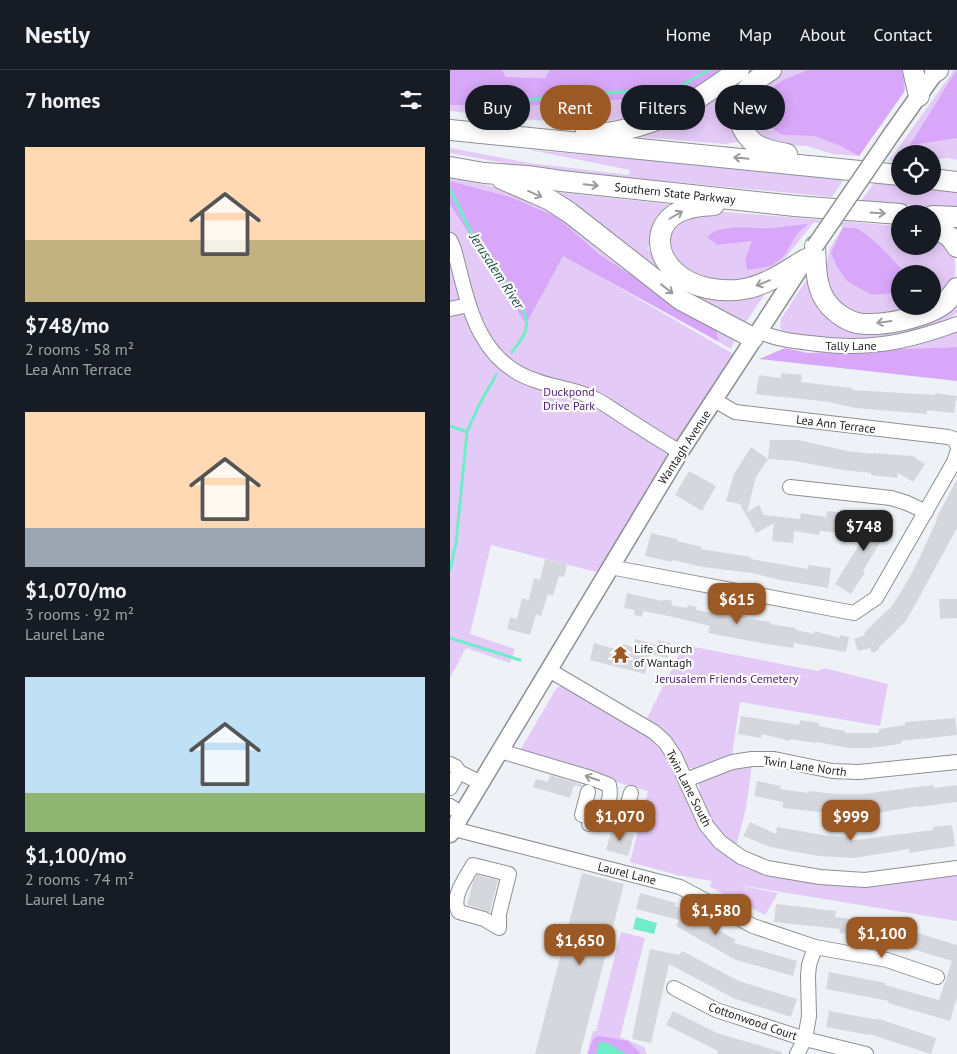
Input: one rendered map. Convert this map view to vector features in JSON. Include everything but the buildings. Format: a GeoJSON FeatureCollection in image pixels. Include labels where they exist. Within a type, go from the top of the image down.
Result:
{"type":"FeatureCollection","features":[{"type":"Feature","properties":{"kind":"highway"},"geometry":{"type":"LineString","coordinates":[[450,126],[470,125],[542,133],[599,135],[644,125],[670,115],[691,104],[739,70]]}},
{"type":"Feature","properties":{"kind":"highway"},"geometry":{"type":"LineString","coordinates":[[771,70],[754,81],[740,100],[738,109],[739,122],[745,134],[756,145],[842,169]]}},
{"type":"Feature","properties":{"kind":"highway"},"geometry":{"type":"LineString","coordinates":[[913,70],[919,96]]}},
{"type":"Feature","properties":{"kind":"highway"},"geometry":{"type":"LineString","coordinates":[[450,130],[891,174]]}},
{"type":"Feature","properties":{"kind":"highway","name":"Southern State Parkway"},"geometry":{"type":"LineString","coordinates":[[450,166],[491,174],[527,176],[795,206],[891,213]]}},
{"type":"Feature","properties":{"kind":"highway"},"geometry":{"type":"LineString","coordinates":[[491,174],[550,200],[570,213],[681,300],[756,335]]}},
{"type":"Feature","properties":{"kind":"highway"},"geometry":{"type":"LineString","coordinates":[[941,177],[957,176]]}},
{"type":"Feature","properties":{"kind":"highway"},"geometry":{"type":"LineString","coordinates":[[941,179],[957,182]]}},
{"type":"Feature","properties":{"kind":"highway"},"geometry":{"type":"LineString","coordinates":[[795,206],[718,204],[686,209],[666,221],[661,230],[660,245],[663,256],[674,272],[686,280],[702,287],[723,291],[764,284],[810,252],[819,288],[824,299],[838,314],[855,322],[869,324],[915,317],[945,302],[957,288]]}},
{"type":"Feature","properties":{"kind":"highway"},"geometry":{"type":"LineString","coordinates":[[941,216],[957,217]]}},
{"type":"Feature","properties":{"kind":"highway"},"geometry":{"type":"LineString","coordinates":[[941,232],[950,237],[957,247]]}},
{"type":"Feature","properties":{"kind":"main road","name":"Wantagh Avenue"},"geometry":{"type":"LineString","coordinates":[[454,821],[481,783],[680,452],[810,252],[937,70]]}},
{"type":"Feature","properties":{"kind":"street"},"geometry":{"type":"LineString","coordinates":[[450,240],[454,248],[477,329],[487,345],[509,367],[537,382],[563,387],[595,398],[680,452]]}},
{"type":"Feature","properties":{"kind":"street"},"geometry":{"type":"LineString","coordinates":[[450,309],[469,305]]}},
{"type":"Feature","properties":{"kind":"street","name":"Tally Lane"},"geometry":{"type":"LineString","coordinates":[[756,335],[832,346],[862,347],[922,337],[950,326],[957,318]]}},
{"type":"Feature","properties":{"kind":"street","name":"Lea Ann Terrace"},"geometry":{"type":"LineString","coordinates":[[714,400],[735,412],[948,437],[954,439],[957,445]]}},
{"type":"Feature","properties":{"kind":"street"},"geometry":{"type":"LineString","coordinates":[[610,567],[854,613],[876,598],[954,462],[957,453]]}},
{"type":"Feature","properties":{"kind":"street"},"geometry":{"type":"LineString","coordinates":[[790,487],[890,498],[907,503],[926,512]]}},
{"type":"Feature","properties":{"kind":"street","name":"Twin Lane South"},"geometry":{"type":"LineString","coordinates":[[549,670],[654,732],[665,742],[675,757],[706,825],[720,842],[741,857],[767,868],[820,877],[865,880],[957,868]]}},
{"type":"Feature","properties":{"kind":"street"},"geometry":{"type":"LineString","coordinates":[[500,751],[609,785],[611,796],[603,810],[585,819],[588,792]]}},
{"type":"Feature","properties":{"kind":"street","name":"Twin Lane North"},"geometry":{"type":"LineString","coordinates":[[686,780],[732,762],[752,759],[774,759],[832,770],[859,772],[957,762]]}},
{"type":"Feature","properties":{"kind":"street"},"geometry":{"type":"LineString","coordinates":[[450,788],[455,768],[481,783]]}},
{"type":"Feature","properties":{"kind":"street"},"geometry":{"type":"LineString","coordinates":[[603,810],[624,817],[631,793]]}},
{"type":"Feature","properties":{"kind":"street","name":"Laurel Lane"},"geometry":{"type":"LineString","coordinates":[[454,821],[680,887],[753,926],[816,947],[887,960],[937,977]]}},
{"type":"Feature","properties":{"kind":"street"},"geometry":{"type":"LineString","coordinates":[[474,865],[509,874],[499,914],[499,924],[459,912],[456,906],[456,899],[474,865]]}},
{"type":"Feature","properties":{"kind":"street"},"geometry":{"type":"LineString","coordinates":[[797,1054],[805,1039],[809,1016],[809,965],[816,947]]}},
{"type":"Feature","properties":{"kind":"street","name":"Cottonwood Court"},"geometry":{"type":"LineString","coordinates":[[674,988],[716,1010],[805,1039],[866,1054]]}},
{"type":"Feature","properties":{"kind":"green space"},"geometry":{"type":"Polygon","coordinates":[[[502,70],[550,70],[545,78],[506,77],[502,70]]]}},
{"type":"Feature","properties":{"kind":"green space"},"geometry":{"type":"Polygon","coordinates":[[[750,70],[762,70],[743,85],[728,85],[750,70]]]}},
{"type":"Feature","properties":{"kind":"green space"},"geometry":{"type":"Polygon","coordinates":[[[780,70],[909,70],[910,80],[904,92],[859,156],[833,154],[807,146],[777,145],[760,141],[750,130],[785,130],[785,85],[758,85],[780,70]]]}},
{"type":"Feature","properties":{"kind":"green space"},"geometry":{"type":"Polygon","coordinates":[[[954,70],[957,70],[957,160],[941,159],[941,145],[900,145],[954,70]]]}},
{"type":"Feature","properties":{"kind":"green space"},"geometry":{"type":"Polygon","coordinates":[[[715,93],[715,130],[744,130],[745,141],[724,144],[629,136],[641,130],[705,130],[705,98],[715,93]]]}},
{"type":"Feature","properties":{"kind":"green space"},"geometry":{"type":"Polygon","coordinates":[[[611,100],[621,100],[621,119],[611,120],[611,100]]]}},
{"type":"Feature","properties":{"kind":"green space"},"geometry":{"type":"Polygon","coordinates":[[[450,105],[465,105],[465,113],[450,111],[450,105]]]}},
{"type":"Feature","properties":{"kind":"green space"},"geometry":{"type":"Polygon","coordinates":[[[540,105],[540,120],[530,120],[530,106],[540,105]]]}},
{"type":"Feature","properties":{"kind":"green space"},"geometry":{"type":"Polygon","coordinates":[[[450,148],[530,163],[629,175],[630,170],[530,150],[846,176],[832,197],[530,168],[450,153],[450,148]]]}},
{"type":"Feature","properties":{"kind":"green space"},"geometry":{"type":"Polygon","coordinates":[[[450,177],[499,188],[567,216],[734,337],[731,349],[719,342],[716,330],[599,254],[557,217],[511,197],[450,181],[450,177]]]}},
{"type":"Feature","properties":{"kind":"green space"},"geometry":{"type":"Polygon","coordinates":[[[877,179],[891,180],[891,195],[941,195],[941,186],[957,186],[957,209],[941,208],[941,205],[909,205],[861,201],[877,179]]]}},
{"type":"Feature","properties":{"kind":"green space"},"geometry":{"type":"Polygon","coordinates":[[[547,191],[677,205],[653,243],[647,248],[665,272],[678,283],[770,286],[744,325],[678,289],[547,191]]]}},
{"type":"Feature","properties":{"kind":"green space","name":"Duckpond Drive Park"},"geometry":{"type":"Polygon","coordinates":[[[450,204],[558,252],[735,355],[600,573],[491,545],[470,634],[515,649],[510,663],[466,648],[450,678],[450,204]]]}},
{"type":"Feature","properties":{"kind":"green space"},"geometry":{"type":"Polygon","coordinates":[[[700,210],[891,225],[891,255],[941,255],[941,236],[953,246],[954,280],[941,298],[941,265],[891,265],[891,314],[865,319],[831,297],[825,269],[830,248],[843,227],[814,222],[782,262],[767,271],[765,276],[731,284],[700,279],[678,266],[667,247],[669,227],[700,210]]]}},
{"type":"Feature","properties":{"kind":"green space"},"geometry":{"type":"Polygon","coordinates":[[[810,274],[831,313],[828,321],[863,329],[914,315],[941,315],[941,307],[957,303],[957,313],[944,321],[900,335],[870,339],[839,340],[789,334],[780,328],[781,319],[810,274]]]}},
{"type":"Feature","properties":{"kind":"green space"},"geometry":{"type":"Polygon","coordinates":[[[957,328],[957,347],[877,351],[915,346],[957,328]]]}},
{"type":"Feature","properties":{"kind":"green space","name":"Jerusalem Friends Cemetery"},"geometry":{"type":"Polygon","coordinates":[[[684,645],[818,671],[824,668],[888,684],[880,726],[740,702],[732,755],[693,770],[688,768],[671,741],[646,720],[684,645]]]}},
{"type":"Feature","properties":{"kind":"green space"},"geometry":{"type":"Polygon","coordinates":[[[562,685],[648,736],[667,757],[701,830],[722,853],[748,869],[843,886],[877,885],[957,876],[957,921],[734,884],[778,893],[765,915],[710,887],[712,881],[677,875],[630,862],[648,791],[518,754],[556,689],[562,685]]]}},
{"type":"Feature","properties":{"kind":"green space"},"geometry":{"type":"Polygon","coordinates":[[[752,765],[746,808],[736,847],[716,828],[708,815],[697,791],[700,789],[698,783],[731,769],[752,765]]]}},
{"type":"Feature","properties":{"kind":"green space"},"geometry":{"type":"Polygon","coordinates":[[[621,932],[645,938],[620,1037],[644,1047],[647,1054],[587,1054],[593,1031],[596,1031],[621,932]]]}},
{"type":"Feature","properties":{"kind":"shaded area"},"geometry":{"type":"Polygon","coordinates":[[[450,70],[502,70],[506,77],[545,78],[550,70],[728,70],[705,85],[621,85],[621,100],[611,100],[611,85],[540,85],[540,105],[530,106],[530,85],[465,85],[465,105],[450,105],[450,70]]]}},
{"type":"Feature","properties":{"kind":"shaded area"},"geometry":{"type":"Polygon","coordinates":[[[808,70],[903,70],[904,92],[859,156],[841,146],[815,136],[782,135],[775,130],[785,130],[785,85],[776,85],[808,70]]]}},
{"type":"Feature","properties":{"kind":"shaded area"},"geometry":{"type":"Polygon","coordinates":[[[957,71],[957,138],[910,145],[957,71]]]}},
{"type":"Feature","properties":{"kind":"shaded area"},"geometry":{"type":"Polygon","coordinates":[[[450,181],[511,197],[557,217],[599,254],[716,330],[719,342],[563,256],[526,324],[450,204],[450,181]]]}},
{"type":"Feature","properties":{"kind":"shaded area"},"geometry":{"type":"Polygon","coordinates":[[[808,224],[797,234],[784,256],[771,266],[747,270],[745,260],[752,241],[717,245],[707,237],[714,232],[729,228],[772,228],[808,224]]]}},
{"type":"Feature","properties":{"kind":"shaded area"},"geometry":{"type":"Polygon","coordinates":[[[843,227],[860,230],[882,248],[898,265],[891,265],[891,293],[872,295],[847,281],[836,265],[831,253],[843,227]]]}},
{"type":"Feature","properties":{"kind":"shaded area"},"geometry":{"type":"Polygon","coordinates":[[[957,347],[957,381],[759,359],[785,348],[808,353],[957,347]]]}},
{"type":"Feature","properties":{"kind":"shaded area"},"geometry":{"type":"Polygon","coordinates":[[[636,917],[657,923],[654,934],[633,929],[636,917]]]}},
{"type":"Feature","properties":{"kind":"shaded area"},"geometry":{"type":"Polygon","coordinates":[[[600,1036],[628,1041],[640,1054],[588,1054],[592,1041],[595,1037],[600,1036]]]}},
{"type":"Feature","properties":{"kind":"shaded area"},"geometry":{"type":"Polygon","coordinates":[[[599,1042],[608,1043],[626,1054],[596,1054],[599,1042]]]}},
{"type":"Feature","properties":{"kind":"waterway","name":"Jerusalem River"},"geometry":{"type":"LineString","coordinates":[[530,100],[563,95],[675,89],[709,70]]}},
{"type":"Feature","properties":{"kind":"waterway","name":"Jerusalem River"},"geometry":{"type":"LineString","coordinates":[[450,189],[471,232],[525,315],[525,332],[512,352]]}},
{"type":"Feature","properties":{"kind":"waterway","name":"Jerusalem River"},"geometry":{"type":"LineString","coordinates":[[450,570],[456,543],[467,432],[478,407],[496,375]]}},
{"type":"Feature","properties":{"kind":"waterway"},"geometry":{"type":"LineString","coordinates":[[450,426],[467,432]]}},
{"type":"Feature","properties":{"kind":"waterway"},"geometry":{"type":"LineString","coordinates":[[450,638],[520,660]]}},
{"type":"Feature","properties":{"kind":"place","name":"Life Church of Wantagh"},"geometry":{"type":"Point","coordinates":[620,655]}}]}
